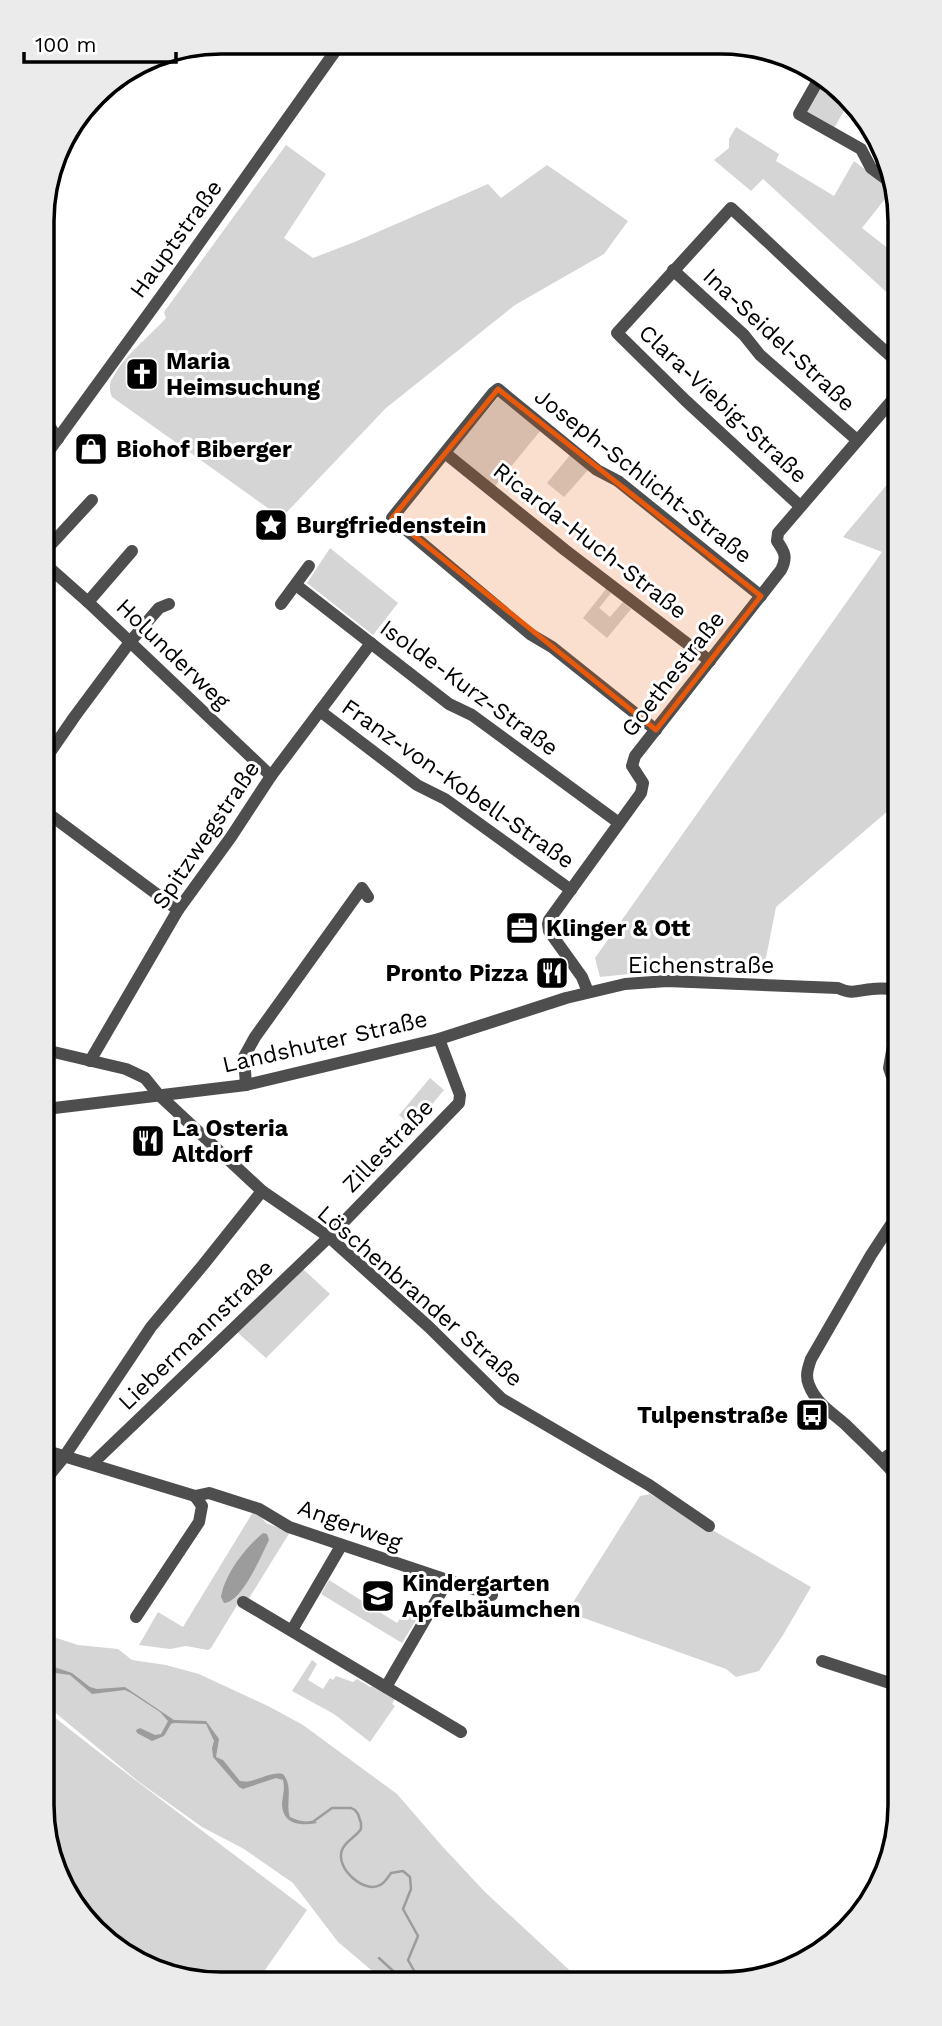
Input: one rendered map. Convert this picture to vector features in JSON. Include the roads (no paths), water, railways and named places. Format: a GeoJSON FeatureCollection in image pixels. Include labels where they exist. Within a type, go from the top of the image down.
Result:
{"type":"FeatureCollection","features":[{"type":"Feature","properties":{"kind":"street","name":"Hauptstraße"},"geometry":{"type":"LineString","coordinates":[[55,443],[333,54]]}},
{"type":"Feature","properties":{"kind":"street"},"geometry":{"type":"LineString","coordinates":[[816,84],[799,114],[861,149],[871,167],[881,175]]}},
{"type":"Feature","properties":{"kind":"street"},"geometry":{"type":"LineString","coordinates":[[673,270],[731,208],[888,354]]}},
{"type":"Feature","properties":{"kind":"street","name":"Clara-Viebig-Straße"},"geometry":{"type":"LineString","coordinates":[[673,270],[617,333],[800,506]]}},
{"type":"Feature","properties":{"kind":"street","name":"Ina-Seidel-Straße"},"geometry":{"type":"LineString","coordinates":[[673,270],[744,335],[760,355],[857,440]]}},
{"type":"Feature","properties":{"kind":"street","name":"Joseph-Schlicht-Straße"},"geometry":{"type":"LineString","coordinates":[[445,453],[498,389],[597,470],[618,481],[761,596]]}},
{"type":"Feature","properties":{"kind":"street","name":"Goethestraße"},"geometry":{"type":"LineString","coordinates":[[588,992],[582,977],[548,927],[549,920],[643,788],[641,779],[632,766],[633,761],[784,564],[785,551],[777,541],[778,533],[888,405]]}},
{"type":"Feature","properties":{"kind":"street"},"geometry":{"type":"LineString","coordinates":[[55,434],[58,439]]}},
{"type":"Feature","properties":{"kind":"street"},"geometry":{"type":"LineString","coordinates":[[445,453],[392,518],[530,634],[552,647],[656,730]]}},
{"type":"Feature","properties":{"kind":"street","name":"Ricarda-Huch-Straße"},"geometry":{"type":"LineString","coordinates":[[445,453],[565,550],[710,661]]}},
{"type":"Feature","properties":{"kind":"street"},"geometry":{"type":"LineString","coordinates":[[55,540],[92,500]]}},
{"type":"Feature","properties":{"kind":"street"},"geometry":{"type":"LineString","coordinates":[[88,602],[132,551]]}},
{"type":"Feature","properties":{"kind":"street"},"geometry":{"type":"LineString","coordinates":[[281,604],[309,566]]}},
{"type":"Feature","properties":{"kind":"street","name":"Holunderweg"},"geometry":{"type":"LineString","coordinates":[[55,573],[271,776]]}},
{"type":"Feature","properties":{"kind":"street","name":"Isolde-Kurz-Straße"},"geometry":{"type":"LineString","coordinates":[[296,585],[449,704],[472,715],[620,823]]}},
{"type":"Feature","properties":{"kind":"street"},"geometry":{"type":"LineString","coordinates":[[55,746],[130,642],[159,608],[169,604]]}},
{"type":"Feature","properties":{"kind":"street","name":"Spitzwegstraße"},"geometry":{"type":"LineString","coordinates":[[90,1061],[178,910],[271,776],[371,643]]}},
{"type":"Feature","properties":{"kind":"street","name":"Franz-von-Kobell-Straße"},"geometry":{"type":"LineString","coordinates":[[320,711],[417,785],[445,799],[571,890]]}},
{"type":"Feature","properties":{"kind":"street"},"geometry":{"type":"LineString","coordinates":[[55,818],[178,910]]}},
{"type":"Feature","properties":{"kind":"street"},"geometry":{"type":"LineString","coordinates":[[246,1085],[244,1057],[255,1037],[362,888],[368,897]]}},
{"type":"Feature","properties":{"kind":"street","name":"Eichenstraße"},"geometry":{"type":"LineString","coordinates":[[566,998],[636,983],[667,981],[838,988],[858,993],[869,989],[888,989]]}},
{"type":"Feature","properties":{"kind":"street","name":"Landshuter Straße"},"geometry":{"type":"LineString","coordinates":[[54,1108],[246,1085],[439,1039],[566,998]]}},
{"type":"Feature","properties":{"kind":"street","name":"Zillestraße"},"geometry":{"type":"LineString","coordinates":[[328,1237],[459,1103],[460,1096],[439,1039]]}},
{"type":"Feature","properties":{"kind":"street","name":"Löschenbrander Straße"},"geometry":{"type":"LineString","coordinates":[[54,1053],[126,1069],[145,1078],[158,1094],[262,1191],[328,1237],[429,1327],[502,1399],[649,1485],[709,1526]]}},
{"type":"Feature","properties":{"kind":"street"},"geometry":{"type":"LineString","coordinates":[[54,1469],[151,1327],[262,1191]]}},
{"type":"Feature","properties":{"kind":"street"},"geometry":{"type":"LineString","coordinates":[[887,1230],[811,1359],[806,1375],[819,1403],[887,1465]]}},
{"type":"Feature","properties":{"kind":"street","name":"Liebermannstraße"},"geometry":{"type":"LineString","coordinates":[[92,1464],[328,1237]]}},
{"type":"Feature","properties":{"kind":"street","name":"Angerweg"},"geometry":{"type":"LineString","coordinates":[[54,1454],[195,1496],[209,1493],[259,1509],[289,1527],[492,1595]]}},
{"type":"Feature","properties":{"kind":"street"},"geometry":{"type":"LineString","coordinates":[[883,1460],[887,1457]]}},
{"type":"Feature","properties":{"kind":"street"},"geometry":{"type":"LineString","coordinates":[[136,1617],[199,1522],[202,1506],[195,1496]]}},
{"type":"Feature","properties":{"kind":"street"},"geometry":{"type":"LineString","coordinates":[[292,1630],[341,1546]]}},
{"type":"Feature","properties":{"kind":"street"},"geometry":{"type":"LineString","coordinates":[[386,1687],[448,1580]]}},
{"type":"Feature","properties":{"kind":"street"},"geometry":{"type":"LineString","coordinates":[[243,1602],[461,1732]]}},
{"type":"Feature","properties":{"kind":"street"},"geometry":{"type":"LineString","coordinates":[[822,1661],[887,1682]]}},
{"type":"Feature","properties":{"kind":"waterway"},"geometry":{"type":"LineString","coordinates":[[314,1821],[332,1808],[351,1808],[358,1814],[361,1829],[343,1847],[341,1857],[347,1872],[360,1883],[374,1887],[383,1883],[391,1873],[403,1871],[410,1877],[411,1889],[403,1909],[418,1936],[408,1960],[415,1972]]}},
{"type":"Feature","properties":{"kind":"waterway"},"geometry":{"type":"LineString","coordinates":[[379,1958],[394,1972]]}},
{"type":"Feature","properties":{"kind":"place","name":"Maria Heimsuchung"},"geometry":{"type":"Point","coordinates":[142,374]}},
{"type":"Feature","properties":{"kind":"place","name":"Biohof Biberger"},"geometry":{"type":"Point","coordinates":[91,449]}},
{"type":"Feature","properties":{"kind":"place","name":"Burgfriedenstein"},"geometry":{"type":"Point","coordinates":[271,525]}},
{"type":"Feature","properties":{"kind":"place","name":"Klinger & Ott"},"geometry":{"type":"Point","coordinates":[522,928]}},
{"type":"Feature","properties":{"kind":"place","name":"Pronto Pizza"},"geometry":{"type":"Point","coordinates":[552,973]}},
{"type":"Feature","properties":{"kind":"place","name":"La Osteria Altdorf"},"geometry":{"type":"Point","coordinates":[148,1141]}},
{"type":"Feature","properties":{"kind":"place","name":"Tulpenstraße"},"geometry":{"type":"Point","coordinates":[812,1415]}},
{"type":"Feature","properties":{"kind":"place","name":"Kindergarten Apfelbäumchen"},"geometry":{"type":"Point","coordinates":[378,1596]}}]}
